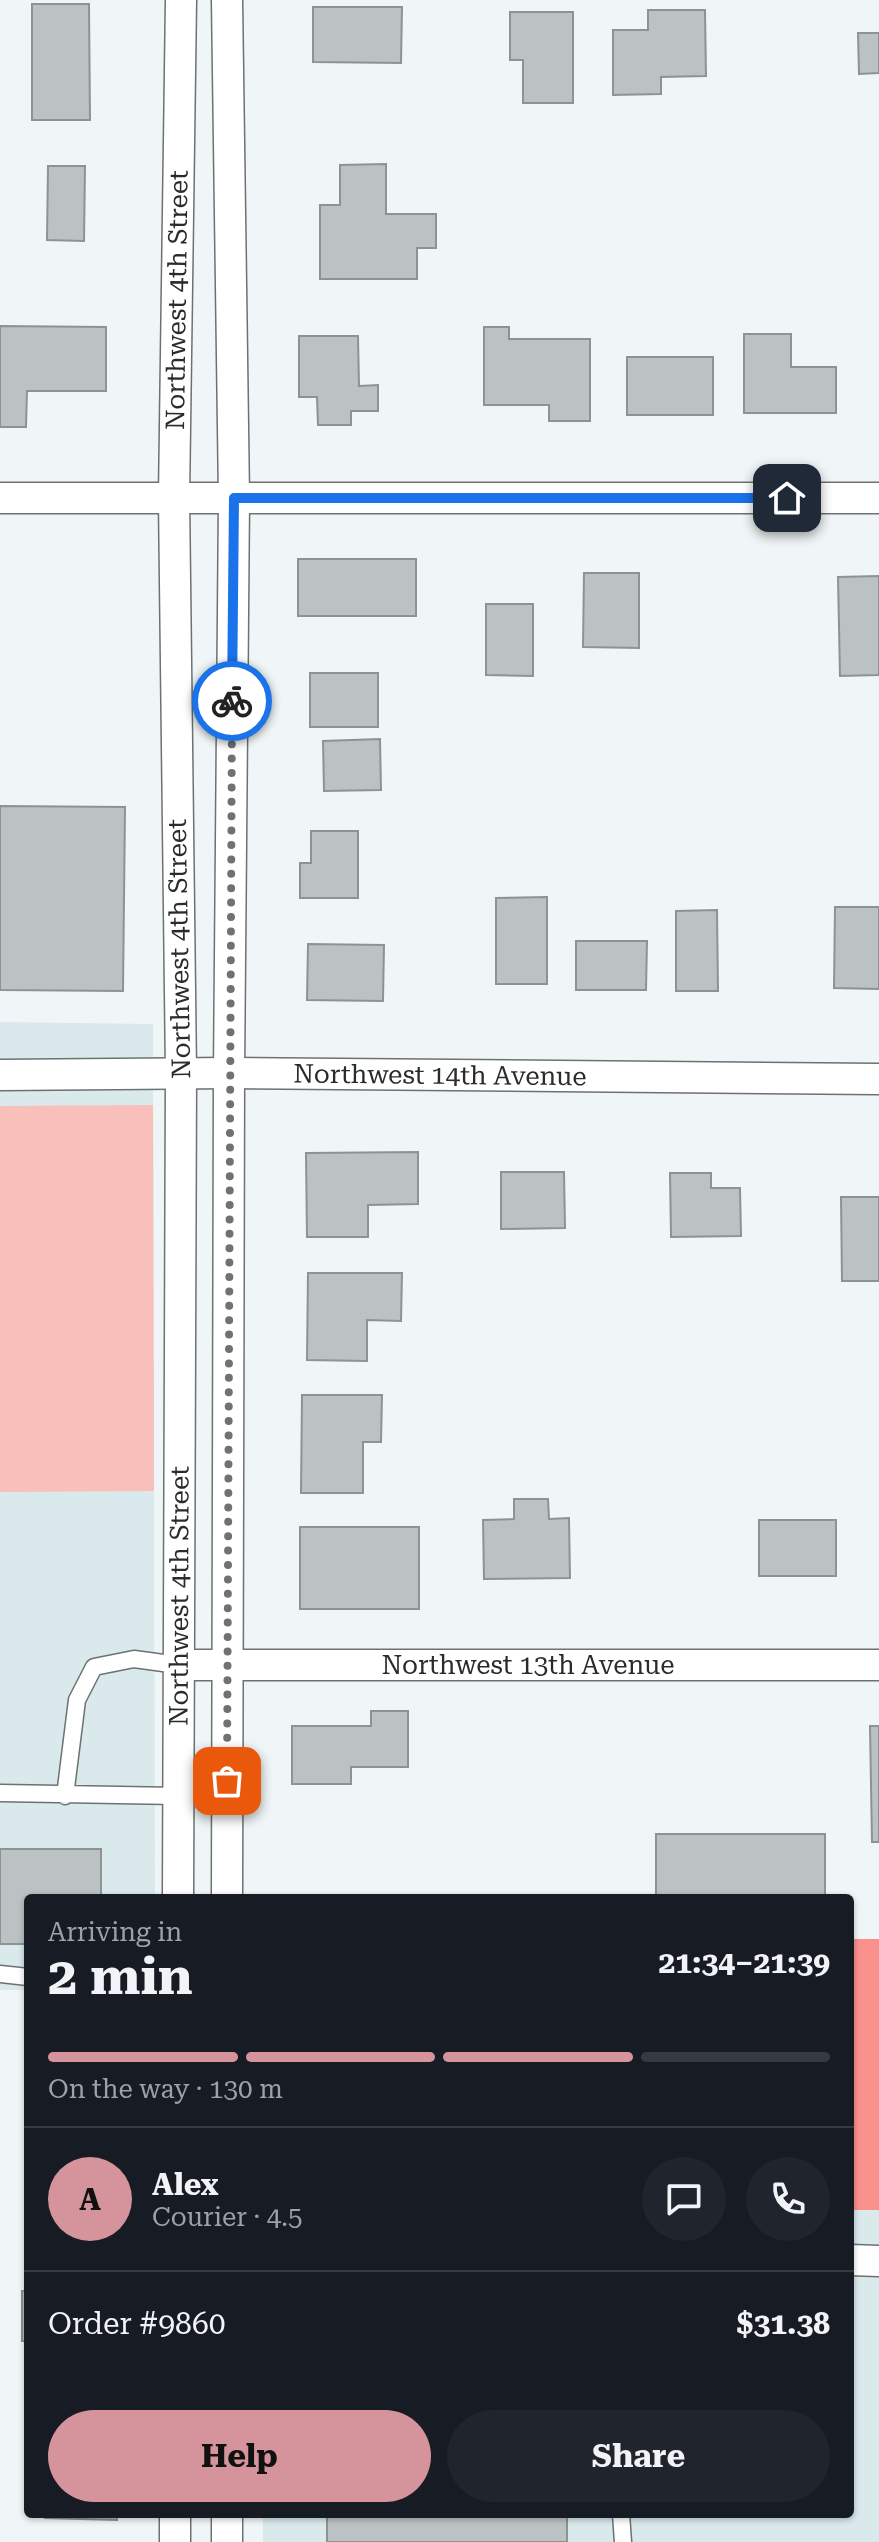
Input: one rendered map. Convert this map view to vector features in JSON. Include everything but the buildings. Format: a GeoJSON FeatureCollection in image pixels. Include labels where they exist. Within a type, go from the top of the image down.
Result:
{"type":"FeatureCollection","features":[{"type":"Feature","properties":{"kind":"street","name":"Northwest 4th Street"},"geometry":{"type":"LineString","coordinates":[[178,1894],[181,1074],[174,498],[181,0]]}},
{"type":"Feature","properties":{"kind":"street","name":"Northwest 4th Street"},"geometry":{"type":"LineString","coordinates":[[227,0],[234,498],[227,1894]]}},
{"type":"Feature","properties":{"kind":"street"},"geometry":{"type":"LineString","coordinates":[[0,498],[879,498]]}},
{"type":"Feature","properties":{"kind":"street","name":"Northwest 14th Avenue"},"geometry":{"type":"LineString","coordinates":[[0,1075],[229,1073],[879,1079]]}},
{"type":"Feature","properties":{"kind":"street","name":"Northwest 13th Avenue"},"geometry":{"type":"LineString","coordinates":[[178,1665],[879,1665]]}},
{"type":"Feature","properties":{"kind":"street"},"geometry":{"type":"LineString","coordinates":[[854,2260],[879,2261]]}},
{"type":"Feature","properties":{"kind":"street"},"geometry":{"type":"LineString","coordinates":[[175,2518],[175,2542]]}},
{"type":"Feature","properties":{"kind":"street"},"geometry":{"type":"LineString","coordinates":[[227,2518],[227,2542]]}},
{"type":"Feature","properties":{"kind":"lane"},"geometry":{"type":"LineString","coordinates":[[65,1796],[77,1700],[94,1667],[134,1659],[178,1665]]}},
{"type":"Feature","properties":{"kind":"lane"},"geometry":{"type":"LineString","coordinates":[[0,1793],[178,1796]]}},
{"type":"Feature","properties":{"kind":"lane"},"geometry":{"type":"LineString","coordinates":[[0,1974],[24,1977]]}},
{"type":"Feature","properties":{"kind":"lane"},"geometry":{"type":"LineString","coordinates":[[621,2518],[623,2542]]}},
{"type":"Feature","properties":{"kind":"shaded area"},"geometry":{"type":"Polygon","coordinates":[[[0,1022],[153,1024],[155,1894],[24,1894],[24,1990],[0,1990],[0,1022]]]}},
{"type":"Feature","properties":{"kind":"shaded area"},"geometry":{"type":"Polygon","coordinates":[[[153,1105],[154,1491],[0,1492],[0,1106],[153,1105]]]}},
{"type":"Feature","properties":{"kind":"shaded area"},"geometry":{"type":"Polygon","coordinates":[[[854,1939],[879,1939],[879,2210],[854,2210],[854,1939]]]}},
{"type":"Feature","properties":{"kind":"shaded area"},"geometry":{"type":"Polygon","coordinates":[[[854,2210],[879,2210],[879,2542],[263,2542],[263,2518],[854,2518],[854,2210]]]}},
{"type":"Feature","properties":{"kind":"way so far"},"geometry":{"type":"LineString","coordinates":[[227,1781],[232,701]]}},
{"type":"Feature","properties":{"kind":"route"},"geometry":{"type":"LineString","coordinates":[[232,701],[234,498],[787,498]]}}]}
